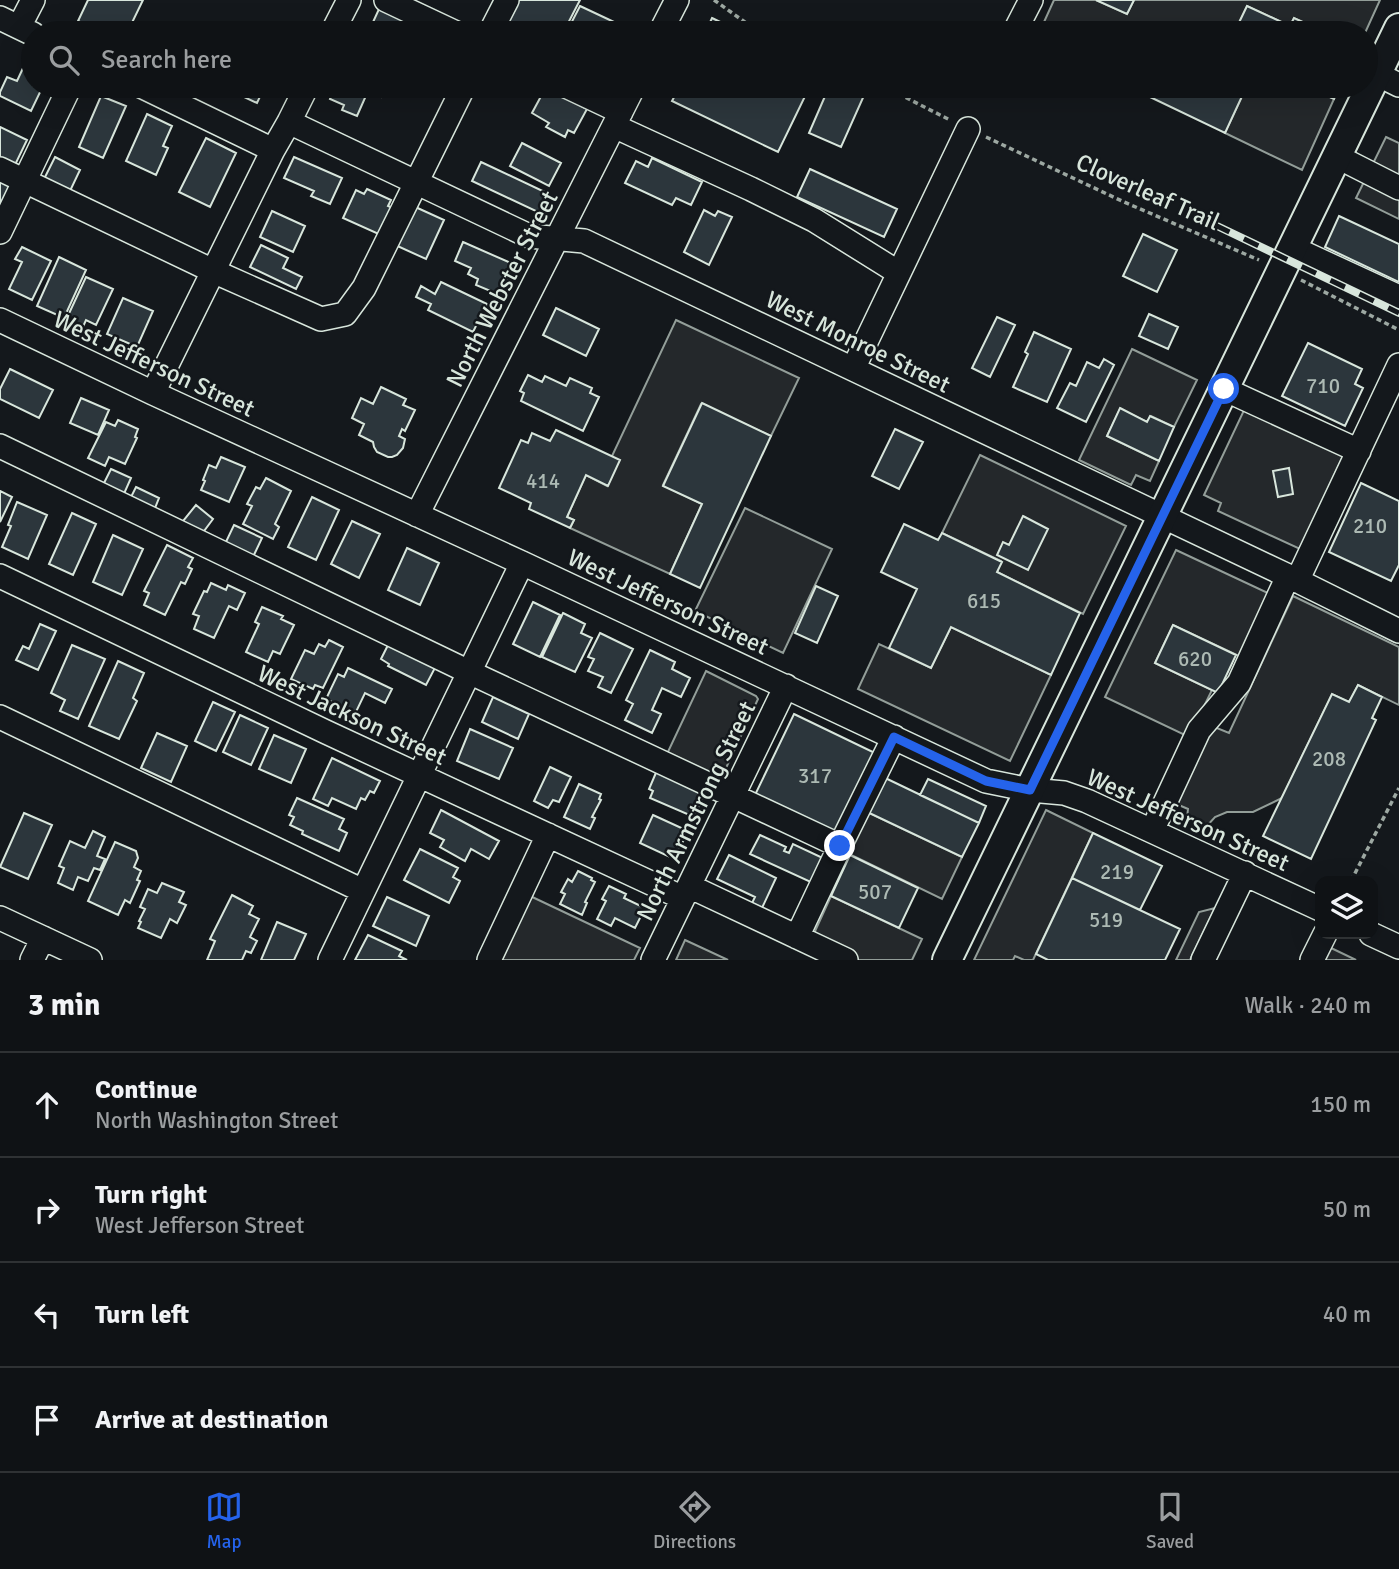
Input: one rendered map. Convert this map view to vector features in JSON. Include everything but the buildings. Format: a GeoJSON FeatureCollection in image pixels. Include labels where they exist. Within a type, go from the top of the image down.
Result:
{"type":"FeatureCollection","features":[{"type":"Feature","properties":{"kind":"main road"},"geometry":{"type":"LineString","coordinates":[[1378,95],[1388,80],[1398,33]]}},
{"type":"Feature","properties":{"kind":"main road"},"geometry":{"type":"LineString","coordinates":[[947,960],[1336,156],[1376,98]]}},
{"type":"Feature","properties":{"kind":"street"},"geometry":{"type":"LineString","coordinates":[[18,26],[33,0]]}},
{"type":"Feature","properties":{"kind":"street"},"geometry":{"type":"LineString","coordinates":[[338,21],[349,0]]}},
{"type":"Feature","properties":{"kind":"street"},"geometry":{"type":"LineString","coordinates":[[386,0],[431,21]]}},
{"type":"Feature","properties":{"kind":"street"},"geometry":{"type":"LineString","coordinates":[[496,21],[507,0]]}},
{"type":"Feature","properties":{"kind":"street"},"geometry":{"type":"LineString","coordinates":[[666,21],[677,0]]}},
{"type":"Feature","properties":{"kind":"street"},"geometry":{"type":"LineString","coordinates":[[1020,21],[1031,0]]}},
{"type":"Feature","properties":{"kind":"street"},"geometry":{"type":"LineString","coordinates":[[0,232],[64,98]]}},
{"type":"Feature","properties":{"kind":"street"},"geometry":{"type":"LineString","coordinates":[[166,98],[273,150]]}},
{"type":"Feature","properties":{"kind":"street"},"geometry":{"type":"LineString","coordinates":[[153,393],[301,98]]}},
{"type":"Feature","properties":{"kind":"street"},"geometry":{"type":"LineString","coordinates":[[0,169],[213,271],[321,319],[345,314],[363,288],[458,98]]}},
{"type":"Feature","properties":{"kind":"street"},"geometry":{"type":"LineString","coordinates":[[585,98],[618,119],[814,220],[899,273]]}},
{"type":"Feature","properties":{"kind":"street","name":"North Webster Street"},"geometry":{"type":"LineString","coordinates":[[417,515],[628,98]]}},
{"type":"Feature","properties":{"kind":"street","name":"West Monroe Street"},"geometry":{"type":"LineString","coordinates":[[289,121],[529,236],[584,241],[1399,631]]}},
{"type":"Feature","properties":{"kind":"street"},"geometry":{"type":"LineString","coordinates":[[853,369],[968,129]]}},
{"type":"Feature","properties":{"kind":"street"},"geometry":{"type":"LineString","coordinates":[[1336,156],[1399,188]]}},
{"type":"Feature","properties":{"kind":"street"},"geometry":{"type":"LineString","coordinates":[[1287,259],[1399,297]]}},
{"type":"Feature","properties":{"kind":"street","name":"West Jefferson Street"},"geometry":{"type":"LineString","coordinates":[[0,320],[986,781],[1075,797],[1315,907]]}},
{"type":"Feature","properties":{"kind":"street"},"geometry":{"type":"LineString","coordinates":[[1152,831],[1199,730],[1239,683],[1359,452],[1399,365]]}},
{"type":"Feature","properties":{"kind":"street"},"geometry":{"type":"LineString","coordinates":[[1224,389],[1359,452]]}},
{"type":"Feature","properties":{"kind":"street"},"geometry":{"type":"LineString","coordinates":[[0,446],[468,672],[840,846]]}},
{"type":"Feature","properties":{"kind":"street"},"geometry":{"type":"LineString","coordinates":[[330,960],[522,563]]}},
{"type":"Feature","properties":{"kind":"street","name":"West Jackson Street"},"geometry":{"type":"LineString","coordinates":[[0,576],[548,835],[797,937],[846,960]]}},
{"type":"Feature","properties":{"kind":"street","name":"North Armstrong Street"},"geometry":{"type":"LineString","coordinates":[[653,960],[786,686]]}},
{"type":"Feature","properties":{"kind":"street"},"geometry":{"type":"LineString","coordinates":[[0,717],[363,891]]}},
{"type":"Feature","properties":{"kind":"street"},"geometry":{"type":"LineString","coordinates":[[797,937],[894,737]]}},
{"type":"Feature","properties":{"kind":"street"},"geometry":{"type":"LineString","coordinates":[[489,960],[548,835]]}},
{"type":"Feature","properties":{"kind":"street"},"geometry":{"type":"LineString","coordinates":[[1203,960],[1245,873]]}},
{"type":"Feature","properties":{"kind":"street"},"geometry":{"type":"LineString","coordinates":[[0,918],[90,960]]}},
{"type":"Feature","properties":{"kind":"street"},"geometry":{"type":"LineString","coordinates":[[1378,937],[1399,947]]}},
{"type":"Feature","properties":{"kind":"street"},"geometry":{"type":"LineString","coordinates":[[32,960],[43,938]]}},
{"type":"Feature","properties":{"kind":"street"},"geometry":{"type":"LineString","coordinates":[[1311,960],[1322,939]]}},
{"type":"Feature","properties":{"kind":"path"},"geometry":{"type":"LineString","coordinates":[[714,0],[743,21]]}},
{"type":"Feature","properties":{"kind":"path","name":"Cloverleaf Trail"},"geometry":{"type":"LineString","coordinates":[[907,98],[1124,202],[1287,259],[1399,330]]}},
{"type":"Feature","properties":{"kind":"path"},"geometry":{"type":"LineString","coordinates":[[1354,876],[1399,788]]}},
{"type":"Feature","properties":{"kind":"shaded area"},"geometry":{"type":"Polygon","coordinates":[[[1054,0],[1096,0],[1127,14],[1134,0],[1380,0],[1370,21],[1301,21],[1294,18],[1292,21],[1279,21],[1247,6],[1240,21],[1044,21],[1054,0]]]}},
{"type":"Feature","properties":{"kind":"shaded area"},"geometry":{"type":"Polygon","coordinates":[[[1241,98],[1334,99],[1302,170],[1225,133],[1241,98]]]}},
{"type":"Feature","properties":{"kind":"shaded area"},"geometry":{"type":"Polygon","coordinates":[[[1386,137],[1399,143],[1399,219],[1356,198],[1386,137]]]}},
{"type":"Feature","properties":{"kind":"shaded area"},"geometry":{"type":"Polygon","coordinates":[[[676,320],[799,378],[771,436],[701,404],[663,485],[702,504],[670,574],[570,528],[574,520],[567,517],[586,475],[607,486],[612,456],[676,320]]]}},
{"type":"Feature","properties":{"kind":"shaded area"},"geometry":{"type":"Polygon","coordinates":[[[1132,349],[1197,380],[1174,427],[1151,416],[1147,422],[1120,409],[1107,436],[1159,461],[1150,481],[1136,475],[1131,485],[1079,460],[1132,349]]]}},
{"type":"Feature","properties":{"kind":"shaded area"},"geometry":{"type":"Polygon","coordinates":[[[1246,406],[1345,452],[1300,549],[1218,511],[1221,503],[1204,495],[1246,406]]]}},
{"type":"Feature","properties":{"kind":"shaded area"},"geometry":{"type":"Polygon","coordinates":[[[980,455],[1126,526],[1083,614],[997,572],[1001,561],[942,533],[980,455]]]}},
{"type":"Feature","properties":{"kind":"shaded area"},"geometry":{"type":"Polygon","coordinates":[[[745,508],[832,549],[783,653],[695,611],[745,508]]]}},
{"type":"Feature","properties":{"kind":"shaded area"},"geometry":{"type":"Polygon","coordinates":[[[1176,550],[1270,594],[1241,657],[1173,625],[1155,663],[1212,690],[1189,737],[1105,697],[1176,550]]]}},
{"type":"Feature","properties":{"kind":"shaded area"},"geometry":{"type":"Polygon","coordinates":[[[1293,596],[1399,647],[1399,705],[1358,685],[1349,702],[1332,694],[1282,798],[1253,812],[1227,812],[1215,817],[1206,827],[1187,818],[1188,809],[1174,803],[1212,726],[1229,733],[1293,596]]]}},
{"type":"Feature","properties":{"kind":"shaded area"},"geometry":{"type":"Polygon","coordinates":[[[951,627],[1051,675],[1010,761],[858,689],[879,644],[931,668],[951,627]]]}},
{"type":"Feature","properties":{"kind":"shaded area"},"geometry":{"type":"Polygon","coordinates":[[[706,671],[758,699],[720,781],[666,756],[706,671]]]}},
{"type":"Feature","properties":{"kind":"shaded area"},"geometry":{"type":"Polygon","coordinates":[[[863,810],[962,857],[942,899],[843,851],[863,810]]]}},
{"type":"Feature","properties":{"kind":"shaded area"},"geometry":{"type":"Polygon","coordinates":[[[1046,810],[1093,833],[1033,960],[1015,956],[1013,960],[974,960],[1046,810]]]}},
{"type":"Feature","properties":{"kind":"shaded area"},"geometry":{"type":"Polygon","coordinates":[[[528,895],[640,948],[634,960],[498,960],[528,895]]]}},
{"type":"Feature","properties":{"kind":"shaded area"},"geometry":{"type":"Polygon","coordinates":[[[831,896],[922,939],[912,960],[854,960],[811,940],[831,896]]]}},
{"type":"Feature","properties":{"kind":"shaded area"},"geometry":{"type":"Polygon","coordinates":[[[1215,908],[1190,960],[1176,960],[1199,912],[1215,908]]]}},
{"type":"Feature","properties":{"kind":"shaded area"},"geometry":{"type":"Polygon","coordinates":[[[685,940],[728,960],[676,960],[685,940]]]}},
{"type":"Feature","properties":{"kind":"shaded area"},"geometry":{"type":"Polygon","coordinates":[[[1329,947],[1356,960],[1322,960],[1329,947]]]}},
{"type":"Feature","properties":{"kind":"railway"},"geometry":{"type":"LineString","coordinates":[[1215,225],[1399,313]]}},
{"type":"Feature","properties":{"kind":"route"},"geometry":{"type":"LineString","coordinates":[[840,846],[894,737],[986,781],[1030,790],[1224,389]]}}]}
